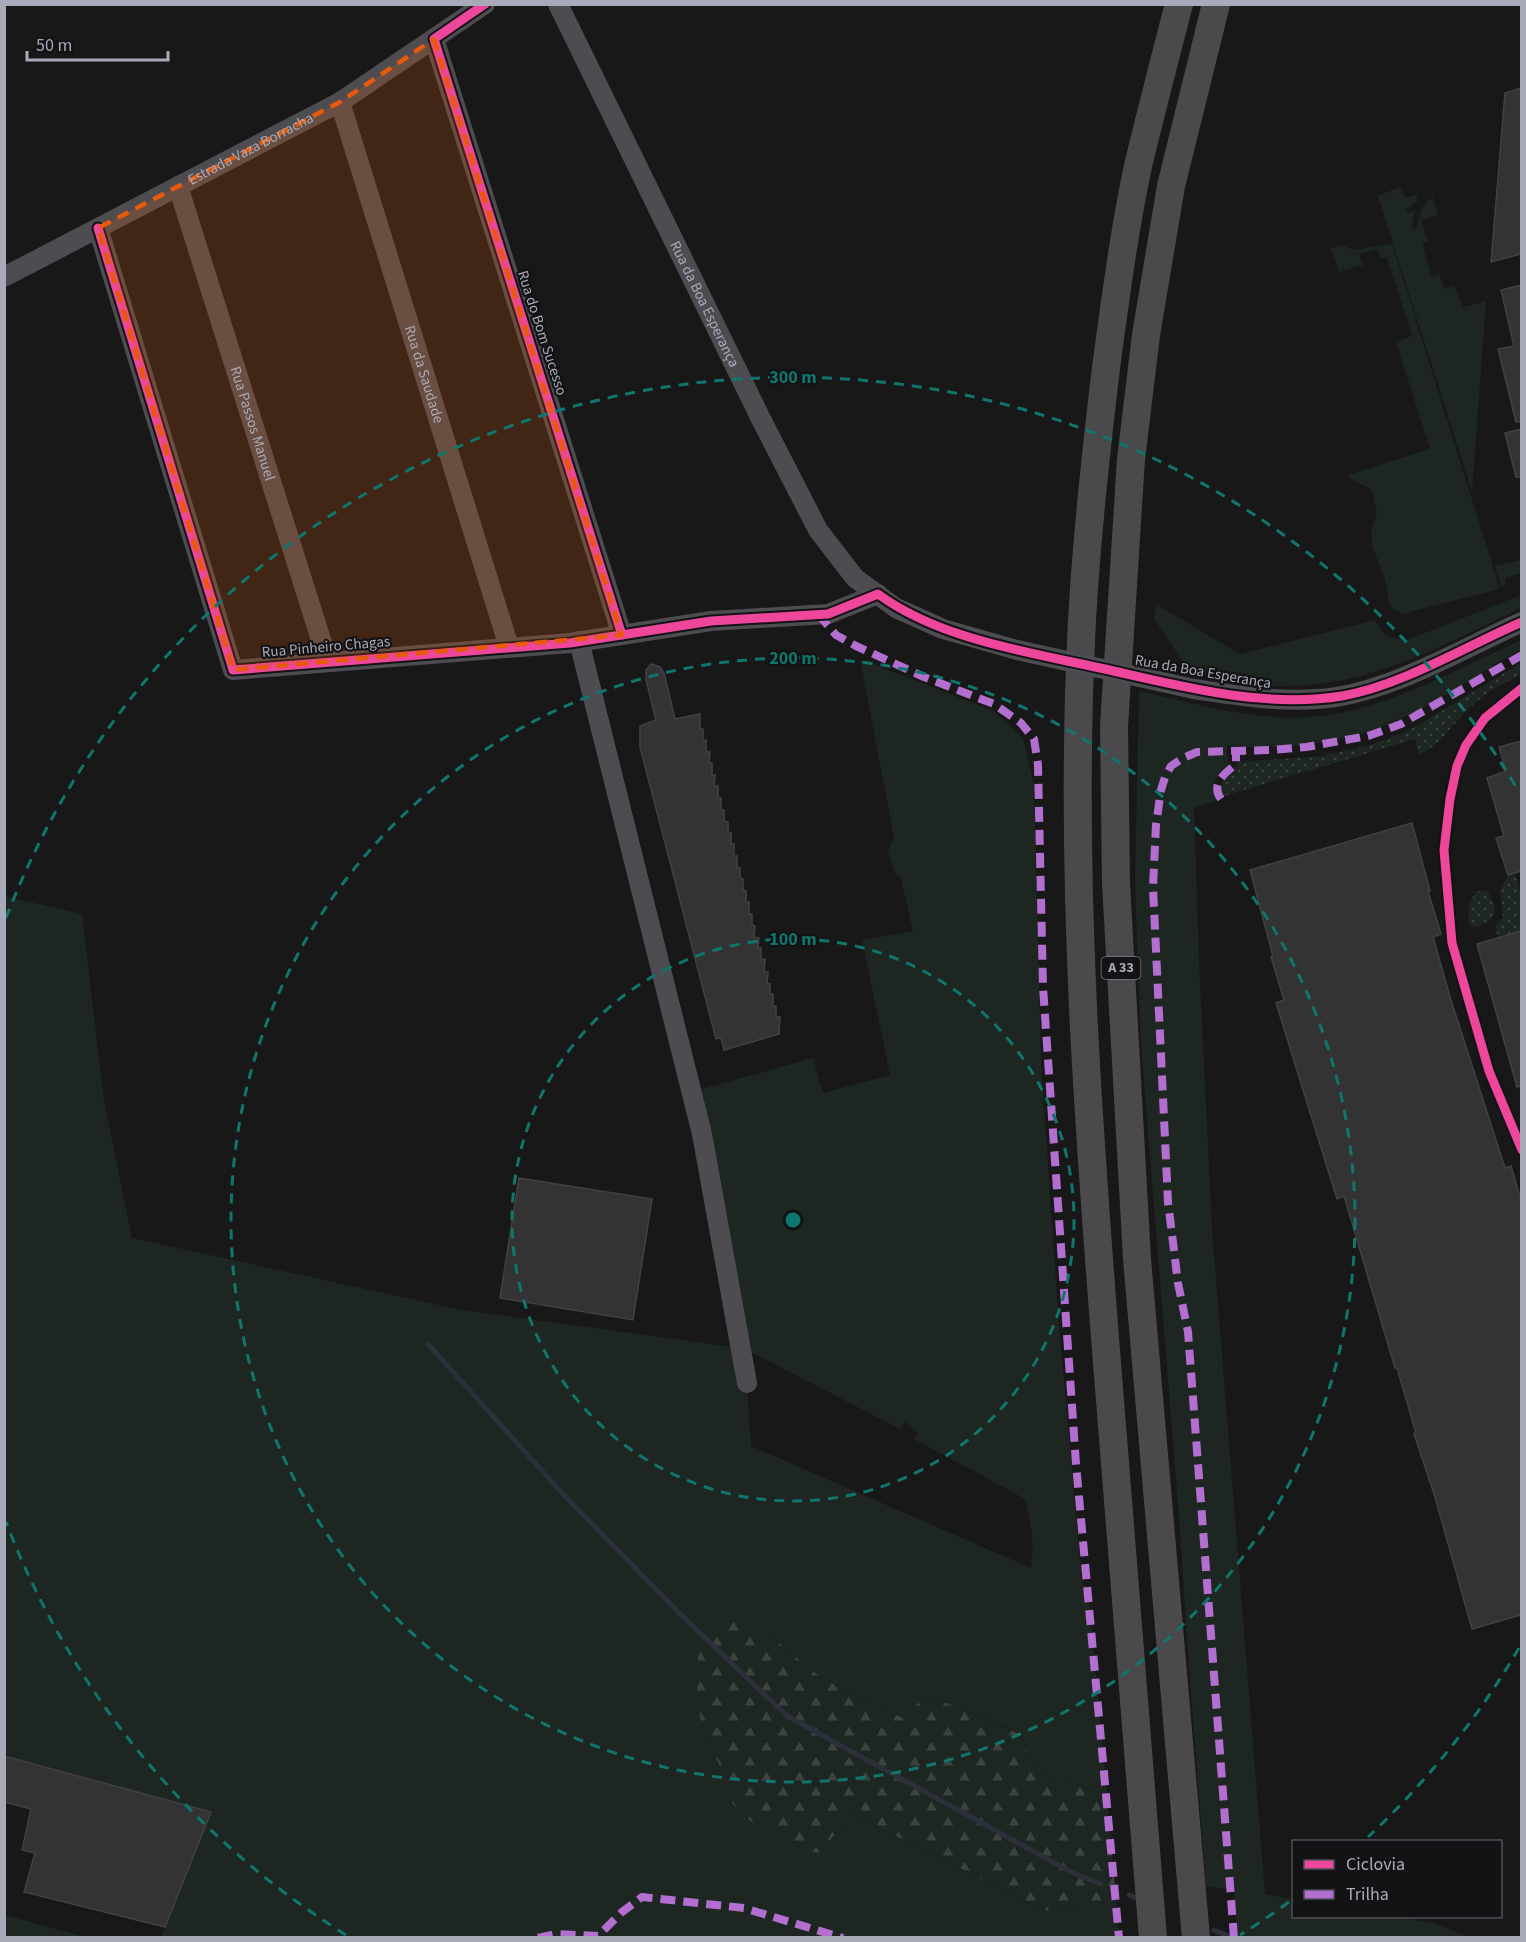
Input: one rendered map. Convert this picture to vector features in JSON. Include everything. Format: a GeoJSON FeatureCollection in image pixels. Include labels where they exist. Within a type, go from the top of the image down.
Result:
{"type":"FeatureCollection","features":[{"type":"Feature","properties":{"kind":"highway","name":"A 33"},"geometry":{"type":"LineString","coordinates":[[1153,1938],[1087,1085],[1078,884],[1077,794],[1081,638],[1086,559],[1097,441],[1112,320],[1138,168],[1179,4]]}},
{"type":"Feature","properties":{"kind":"highway","name":"A 33"},"geometry":{"type":"LineString","coordinates":[[1196,1938],[1137,1259],[1116,883],[1113,726],[1131,459],[1146,335],[1171,186],[1216,4]]}},
{"type":"Feature","properties":{"kind":"street","name":"Estrada Vaza Borracha"},"geometry":{"type":"LineString","coordinates":[[4,277],[340,102],[484,4]]}},
{"type":"Feature","properties":{"kind":"street","name":"Rua da Boa Esperança"},"geometry":{"type":"LineString","coordinates":[[558,4],[762,421],[818,530],[855,578],[896,608],[943,629],[1017,650],[1194,688],[1268,700],[1318,699],[1345,696],[1368,690],[1423,668],[1521,622]]}},
{"type":"Feature","properties":{"kind":"street","name":"Rua do Bom Sucesso"},"geometry":{"type":"LineString","coordinates":[[434,39],[622,635]]}},
{"type":"Feature","properties":{"kind":"street","name":"Rua da Saudade"},"geometry":{"type":"LineString","coordinates":[[340,102],[509,647]]}},
{"type":"Feature","properties":{"kind":"street","name":"Rua Passos Manuel"},"geometry":{"type":"LineString","coordinates":[[178,186],[328,662]]}},
{"type":"Feature","properties":{"kind":"street","name":"Rua Pinheiro Chagas"},"geometry":{"type":"LineString","coordinates":[[98,228],[232,670],[579,641],[711,621],[828,614],[878,594]]}},
{"type":"Feature","properties":{"kind":"street"},"geometry":{"type":"LineString","coordinates":[[579,641],[702,1134],[747,1383]]}},
{"type":"Feature","properties":{"kind":"highlighted area"},"geometry":{"type":"Polygon","coordinates":[[[434,39],[622,635],[233,670],[98,228],[340,102],[434,39]]]}},
{"type":"Feature","properties":{"kind":"green space"},"geometry":{"type":"Polygon","coordinates":[[[1400,187],[1405,198],[1418,194],[1416,202],[1405,210],[1408,213],[1415,210],[1411,229],[1415,227],[1414,235],[1422,207],[1425,206],[1427,200],[1432,200],[1432,195],[1438,215],[1421,221],[1428,241],[1422,243],[1431,275],[1436,276],[1438,272],[1445,289],[1454,286],[1463,307],[1486,301],[1472,492],[1378,196],[1400,187]]]}},
{"type":"Feature","properties":{"kind":"green space"},"geometry":{"type":"Polygon","coordinates":[[[1392,244],[1500,589],[1402,614],[1390,606],[1385,579],[1372,546],[1371,532],[1377,513],[1371,489],[1351,479],[1348,475],[1430,449],[1396,342],[1412,336],[1387,257],[1381,258],[1377,249],[1359,254],[1363,265],[1339,272],[1331,248],[1342,245],[1354,250],[1392,244]]]}},
{"type":"Feature","properties":{"kind":"green space"},"geometry":{"type":"Polygon","coordinates":[[[1521,560],[1521,573],[1505,578],[1505,584],[1501,587],[1495,566],[1521,560]]]}},
{"type":"Feature","properties":{"kind":"green space"},"geometry":{"type":"Polygon","coordinates":[[[1521,595],[1521,608],[1416,657],[1382,670],[1310,685],[1271,686],[1231,681],[1196,673],[1186,666],[1154,619],[1156,604],[1240,654],[1375,620],[1387,635],[1405,641],[1521,595]]]}},
{"type":"Feature","properties":{"kind":"green space"},"geometry":{"type":"Polygon","coordinates":[[[1521,640],[1521,649],[1432,702],[1381,727],[1338,739],[1294,746],[1227,746],[1228,764],[1218,774],[1214,786],[1216,796],[1221,799],[1194,808],[1212,1229],[1265,1894],[1292,1899],[1292,1918],[1403,1918],[1429,1922],[1471,1937],[1238,1937],[1234,1889],[1206,1887],[1141,1044],[1135,884],[1139,691],[1241,713],[1275,717],[1308,717],[1340,713],[1371,705],[1433,682],[1521,640]]]}},
{"type":"Feature","properties":{"kind":"green space"},"geometry":{"type":"Polygon","coordinates":[[[860,660],[994,711],[1023,738],[1034,785],[1041,1061],[1058,1312],[1082,1584],[1088,1587],[1107,1795],[1037,1773],[1020,1733],[925,1696],[903,1718],[823,1679],[770,1636],[701,1725],[718,1762],[819,1853],[852,1814],[1046,1911],[1116,1898],[1119,1937],[161,1937],[211,1812],[5,1756],[4,896],[82,914],[104,1101],[132,1238],[462,1310],[741,1348],[747,1383],[751,1446],[1031,1568],[1032,1533],[1025,1499],[914,1439],[918,1433],[905,1422],[900,1429],[751,1352],[698,1090],[813,1058],[823,1093],[890,1075],[862,940],[913,931],[901,878],[895,873],[888,850],[894,837],[860,660]]]}},
{"type":"Feature","properties":{"kind":"green space"},"geometry":{"type":"Polygon","coordinates":[[[1521,663],[1521,675],[1476,702],[1440,740],[1422,753],[1419,754],[1415,739],[1221,795],[1222,781],[1238,762],[1322,756],[1370,745],[1406,732],[1521,663]]]}},
{"type":"Feature","properties":{"kind":"green space"},"geometry":{"type":"Polygon","coordinates":[[[1515,873],[1521,894],[1521,931],[1498,938],[1495,927],[1503,917],[1500,891],[1508,875],[1515,873]]]}},
{"type":"Feature","properties":{"kind":"green space"},"geometry":{"type":"Polygon","coordinates":[[[1486,890],[1493,903],[1494,913],[1488,922],[1474,927],[1469,923],[1468,908],[1475,892],[1486,890]]]}},
{"type":"Feature","properties":{"kind":"green space"},"geometry":{"type":"Polygon","coordinates":[[[741,1620],[770,1636],[823,1679],[903,1718],[925,1696],[955,1706],[1020,1734],[1037,1773],[1107,1795],[1116,1898],[1046,1911],[852,1814],[819,1853],[795,1850],[749,1820],[732,1803],[718,1762],[701,1725],[697,1688],[698,1645],[716,1628],[741,1620]]]}},
{"type":"Feature","properties":{"kind":"green space"},"geometry":{"type":"Polygon","coordinates":[[[5,1915],[85,1937],[5,1937],[5,1915]]]}},
{"type":"Feature","properties":{"kind":"building"},"geometry":{"type":"Polygon","coordinates":[[[1521,88],[1521,254],[1491,262],[1505,93],[1521,88]]]}},
{"type":"Feature","properties":{"kind":"building"},"geometry":{"type":"Polygon","coordinates":[[[1521,285],[1521,422],[1516,422],[1498,349],[1514,346],[1501,290],[1521,285]]]}},
{"type":"Feature","properties":{"kind":"building"},"geometry":{"type":"Polygon","coordinates":[[[1521,429],[1521,477],[1516,477],[1505,433],[1521,429]]]}},
{"type":"Feature","properties":{"kind":"building"},"geometry":{"type":"Polygon","coordinates":[[[651,664],[660,667],[664,673],[675,719],[700,714],[700,729],[703,729],[703,741],[706,740],[706,752],[710,752],[709,763],[712,763],[712,775],[715,775],[714,786],[718,786],[718,798],[721,798],[724,821],[728,822],[731,844],[734,844],[737,868],[740,868],[743,890],[746,891],[746,902],[749,902],[749,914],[752,914],[752,925],[755,926],[754,937],[759,938],[758,948],[761,948],[761,960],[765,959],[764,972],[768,972],[767,983],[770,984],[770,994],[773,994],[776,1017],[780,1017],[779,1034],[724,1050],[721,1038],[716,1039],[640,747],[640,726],[656,720],[646,680],[646,670],[651,664]]]}},
{"type":"Feature","properties":{"kind":"building"},"geometry":{"type":"Polygon","coordinates":[[[1521,741],[1521,871],[1508,875],[1496,838],[1504,836],[1487,778],[1506,771],[1499,747],[1521,741]]]}},
{"type":"Feature","properties":{"kind":"building"},"geometry":{"type":"Polygon","coordinates":[[[1412,823],[1441,934],[1433,937],[1450,997],[1505,1168],[1511,1166],[1521,1200],[1521,1615],[1472,1629],[1435,1497],[1414,1434],[1416,1433],[1397,1368],[1395,1368],[1344,1196],[1337,1199],[1276,1003],[1284,1000],[1250,870],[1412,823]]]}},
{"type":"Feature","properties":{"kind":"building"},"geometry":{"type":"Polygon","coordinates":[[[1521,931],[1521,1086],[1517,1087],[1477,944],[1521,931]]]}},
{"type":"Feature","properties":{"kind":"building"},"geometry":{"type":"Polygon","coordinates":[[[519,1178],[652,1199],[633,1320],[500,1298],[519,1178]]]}},
{"type":"Feature","properties":{"kind":"building"},"geometry":{"type":"Polygon","coordinates":[[[4,1756],[211,1812],[165,1927],[24,1892],[35,1853],[22,1850],[31,1809],[4,1802],[4,1756]]]}},
{"type":"Feature","properties":{"kind":"waterway"},"geometry":{"type":"LineString","coordinates":[[428,1344],[562,1493],[680,1614],[787,1716],[1075,1874],[1101,1884]]}},
{"type":"Feature","properties":{"kind":"waterway"},"geometry":{"type":"LineString","coordinates":[[1129,1895],[1142,1901]]}},
{"type":"Feature","properties":{"kind":"waterway"},"geometry":{"type":"LineString","coordinates":[[1214,1930],[1233,1938]]}},
{"type":"Feature","properties":{"kind":"marked path"},"geometry":{"type":"LineString","coordinates":[[818,614],[836,635],[856,646],[924,677],[994,704],[1021,723],[1034,739],[1038,765],[1043,987],[1076,1464],[1119,1938]]}},
{"type":"Feature","properties":{"kind":"marked path"},"geometry":{"type":"LineString","coordinates":[[1234,1938],[1188,1332],[1178,1283],[1168,1202],[1153,887],[1156,825],[1161,790],[1171,766],[1197,752],[1306,747],[1368,736],[1401,724],[1522,655]]}},
{"type":"Feature","properties":{"kind":"marked path"},"geometry":{"type":"LineString","coordinates":[[1221,799],[1218,794],[1218,784],[1220,779],[1236,764],[1236,751]]}},
{"type":"Feature","properties":{"kind":"marked path"},"geometry":{"type":"LineString","coordinates":[[538,1938],[555,1934],[598,1936],[622,1912],[642,1897],[744,1908],[843,1938]]}},
{"type":"Feature","properties":{"kind":"cycle path"},"geometry":{"type":"LineString","coordinates":[[485,4],[434,39],[622,635]]}},
{"type":"Feature","properties":{"kind":"cycle path"},"geometry":{"type":"LineString","coordinates":[[98,228],[233,670],[570,643],[711,621],[828,614],[878,594],[928,622],[985,642],[1189,688],[1281,700],[1312,699],[1342,696],[1387,684],[1522,622]]}},
{"type":"Feature","properties":{"kind":"cycle path"},"geometry":{"type":"LineString","coordinates":[[1522,688],[1485,718],[1466,745],[1457,766],[1450,799],[1444,850],[1452,943],[1489,1071],[1522,1150]]}}]}
